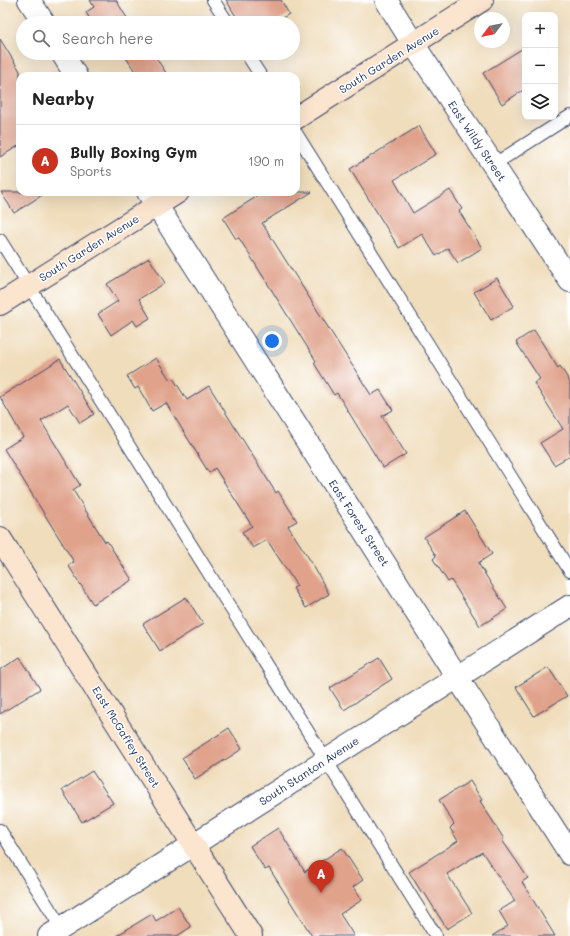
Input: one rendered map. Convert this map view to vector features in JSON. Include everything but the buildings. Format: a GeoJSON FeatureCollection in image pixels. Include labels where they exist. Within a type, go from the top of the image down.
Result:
{"type":"FeatureCollection","features":[{"type":"Feature","properties":{"kind":"main road","name":"South Garden Avenue"},"geometry":{"type":"LineString","coordinates":[[300,116],[414,45],[482,0]]}},
{"type":"Feature","properties":{"kind":"main road","name":"South Garden Avenue"},"geometry":{"type":"LineString","coordinates":[[0,304],[29,286],[152,199],[163,196]]}},
{"type":"Feature","properties":{"kind":"main road","name":"East McGaffey Street"},"geometry":{"type":"LineString","coordinates":[[0,538],[251,936]]}},
{"type":"Feature","properties":{"kind":"street"},"geometry":{"type":"LineString","coordinates":[[29,0],[39,16]]}},
{"type":"Feature","properties":{"kind":"street","name":"East Wildy Street"},"geometry":{"type":"LineString","coordinates":[[386,0],[493,165],[569,277]]}},
{"type":"Feature","properties":{"kind":"street"},"geometry":{"type":"LineString","coordinates":[[66,60],[74,72]]}},
{"type":"Feature","properties":{"kind":"street","name":"East Forest Street"},"geometry":{"type":"LineString","coordinates":[[152,199],[570,854]]}},
{"type":"Feature","properties":{"kind":"street","name":"South Stanton Avenue"},"geometry":{"type":"LineString","coordinates":[[59,933],[457,676],[570,606]]}},
{"type":"Feature","properties":{"kind":"lane"},"geometry":{"type":"LineString","coordinates":[[213,0],[223,16]]}},
{"type":"Feature","properties":{"kind":"lane"},"geometry":{"type":"LineString","coordinates":[[251,60],[258,72]]}},
{"type":"Feature","properties":{"kind":"lane"},"geometry":{"type":"LineString","coordinates":[[493,165],[570,116]]}},
{"type":"Feature","properties":{"kind":"lane"},"geometry":{"type":"LineString","coordinates":[[300,138],[570,571]]}},
{"type":"Feature","properties":{"kind":"lane"},"geometry":{"type":"LineString","coordinates":[[0,240],[436,936]]}},
{"type":"Feature","properties":{"kind":"lane"},"geometry":{"type":"LineString","coordinates":[[0,830],[59,933]]}},
{"type":"Feature","properties":{"kind":"place","name":"Bully Boxing Gym"},"geometry":{"type":"Point","coordinates":[321,893]}}]}
